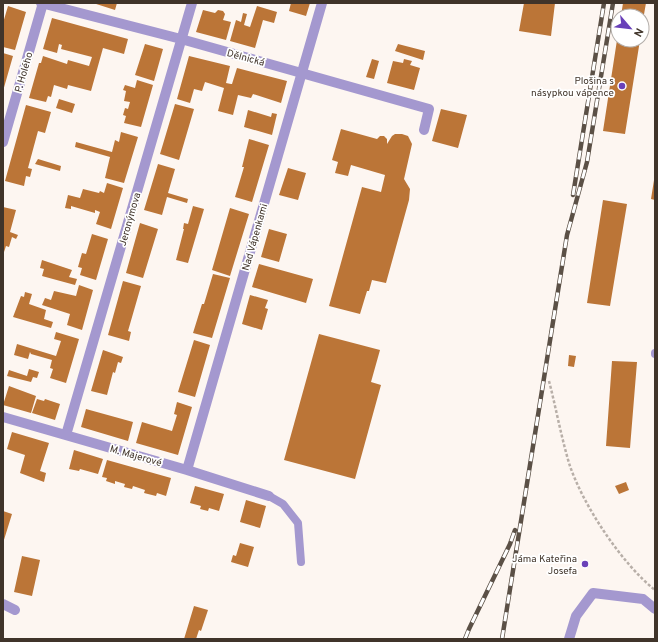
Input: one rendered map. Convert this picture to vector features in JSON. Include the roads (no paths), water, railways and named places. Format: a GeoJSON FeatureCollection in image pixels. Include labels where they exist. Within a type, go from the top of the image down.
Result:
{"type":"FeatureCollection","features":[{"type":"Feature","properties":{"kind":"street","name":"Dělnická"},"geometry":{"type":"LineString","coordinates":[[42,3],[181,39],[429,109],[424,130]]}},
{"type":"Feature","properties":{"kind":"street","name":"P. Holého"},"geometry":{"type":"LineString","coordinates":[[3,142],[42,3]]}},
{"type":"Feature","properties":{"kind":"street","name":"Jeronýmova"},"geometry":{"type":"LineString","coordinates":[[66,435],[192,3]]}},
{"type":"Feature","properties":{"kind":"street","name":"Nad Vápenkami"},"geometry":{"type":"LineString","coordinates":[[187,470],[322,3]]}},
{"type":"Feature","properties":{"kind":"street","name":"M. Majerové"},"geometry":{"type":"LineString","coordinates":[[3,417],[187,470],[269,496]]}},
{"type":"Feature","properties":{"kind":"street"},"geometry":{"type":"LineString","coordinates":[[570,639],[576,616],[593,593],[643,599],[655,609]]}},
{"type":"Feature","properties":{"kind":"street"},"geometry":{"type":"LineString","coordinates":[[3,604],[15,610]]}},
{"type":"Feature","properties":{"kind":"lane"},"geometry":{"type":"LineString","coordinates":[[269,496],[283,504],[298,523],[301,562]]}},
{"type":"Feature","properties":{"kind":"railway"},"geometry":{"type":"LineString","coordinates":[[573,195],[604,3]]}},
{"type":"Feature","properties":{"kind":"railway"},"geometry":{"type":"LineString","coordinates":[[502,639],[567,235],[587,162],[613,3]]}},
{"type":"Feature","properties":{"kind":"railway"},"geometry":{"type":"LineString","coordinates":[[465,639],[510,544],[515,530]]}},
{"type":"Feature","properties":{"kind":"place","name":"Plošina s násypkou vápence"},"geometry":{"type":"Point","coordinates":[622,86]}},
{"type":"Feature","properties":{"kind":"place","name":"Jáma Kateřina Josefa"},"geometry":{"type":"Point","coordinates":[585,564]}}]}
